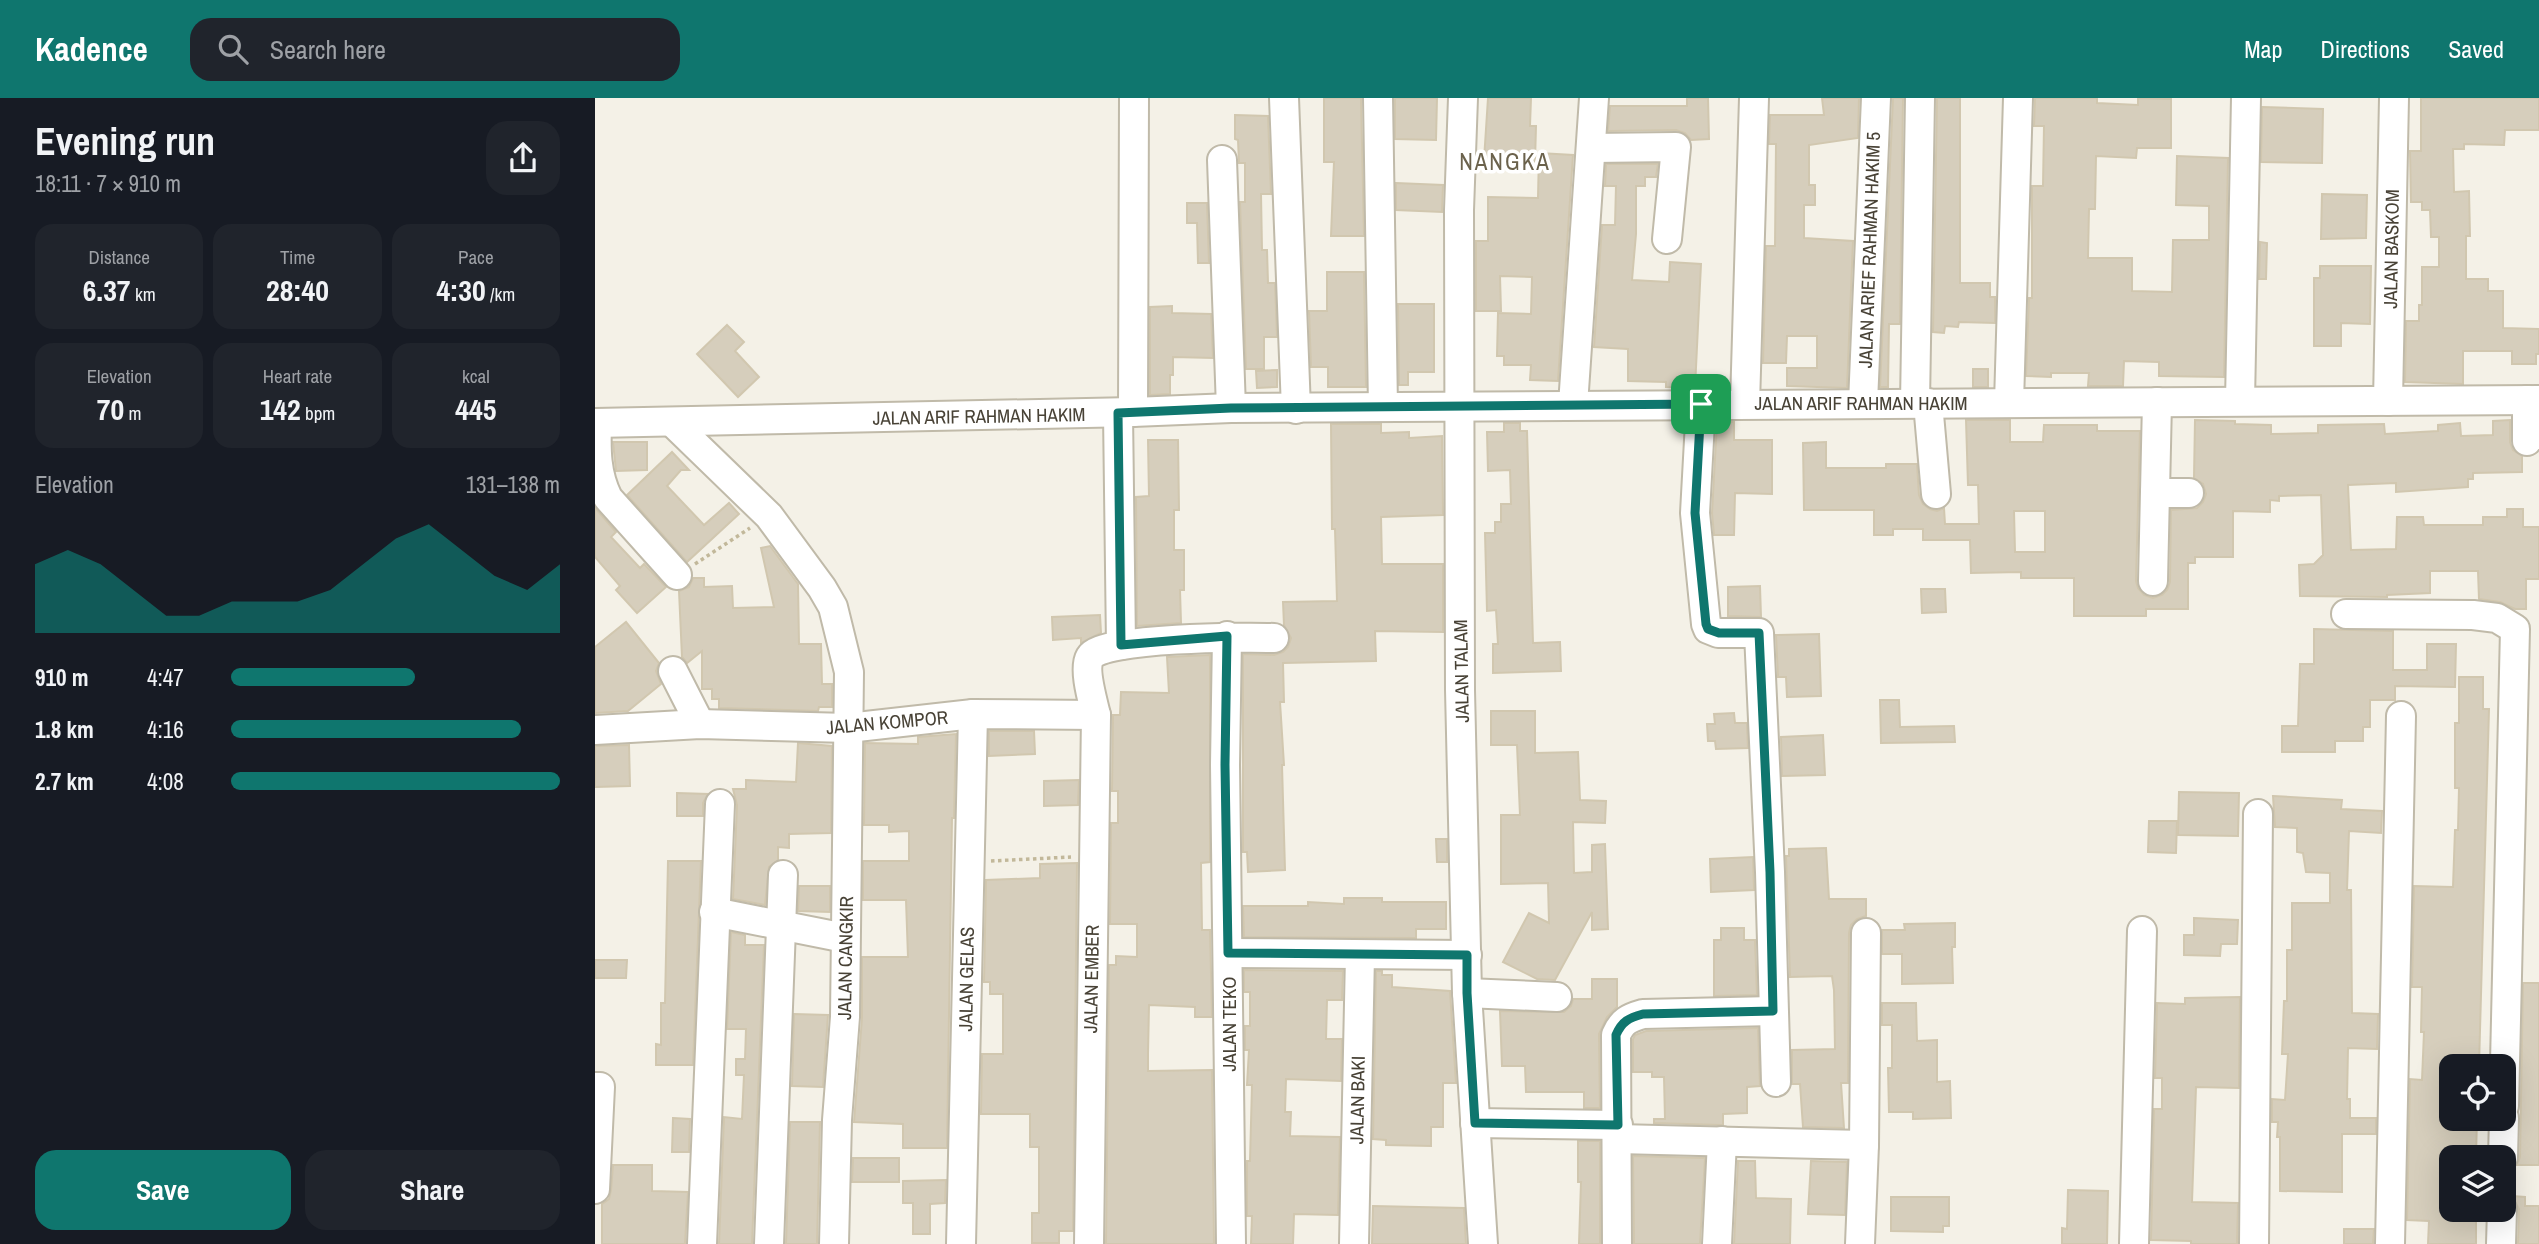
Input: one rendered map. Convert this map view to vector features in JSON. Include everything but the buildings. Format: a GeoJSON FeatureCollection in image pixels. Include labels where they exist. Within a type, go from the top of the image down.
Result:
{"type":"FeatureCollection","features":[{"type":"Feature","properties":{"kind":"street"},"geometry":{"type":"LineString","coordinates":[[1121,645],[1134,98]]}},
{"type":"Feature","properties":{"kind":"street"},"geometry":{"type":"LineString","coordinates":[[1284,98],[1296,409]]}},
{"type":"Feature","properties":{"kind":"street"},"geometry":{"type":"LineString","coordinates":[[1378,98],[1383,407]]}},
{"type":"Feature","properties":{"kind":"street","name":"JALAN TALAM"},"geometry":{"type":"LineString","coordinates":[[1463,98],[1459,210],[1460,690],[1467,993],[1483,1244]]}},
{"type":"Feature","properties":{"kind":"street"},"geometry":{"type":"LineString","coordinates":[[1573,405],[1594,98]]}},
{"type":"Feature","properties":{"kind":"street"},"geometry":{"type":"LineString","coordinates":[[1745,404],[1754,98]]}},
{"type":"Feature","properties":{"kind":"street","name":"JALAN ARIEF RAHMAN HAKIM 5"},"geometry":{"type":"LineString","coordinates":[[1863,403],[1876,98]]}},
{"type":"Feature","properties":{"kind":"street"},"geometry":{"type":"LineString","coordinates":[[1920,98],[1922,403],[1936,494]]}},
{"type":"Feature","properties":{"kind":"street"},"geometry":{"type":"LineString","coordinates":[[2009,403],[2018,98]]}},
{"type":"Feature","properties":{"kind":"street"},"geometry":{"type":"LineString","coordinates":[[2240,401],[2246,98]]}},
{"type":"Feature","properties":{"kind":"street","name":"JALAN BASKOM"},"geometry":{"type":"LineString","coordinates":[[2388,401],[2393,98]]}},
{"type":"Feature","properties":{"kind":"street"},"geometry":{"type":"LineString","coordinates":[[1592,148],[1675,147],[1667,239]]}},
{"type":"Feature","properties":{"kind":"street"},"geometry":{"type":"LineString","coordinates":[[1222,160],[1231,408]]}},
{"type":"Feature","properties":{"kind":"street"},"geometry":{"type":"LineString","coordinates":[[2527,441],[2533,400]]}},
{"type":"Feature","properties":{"kind":"street","name":"JALAN ARIF RAHMAN HAKIM"},"geometry":{"type":"LineString","coordinates":[[596,423],[1126,413],[1231,408],[2533,400]]}},
{"type":"Feature","properties":{"kind":"street"},"geometry":{"type":"LineString","coordinates":[[2153,581],[2157,402]]}},
{"type":"Feature","properties":{"kind":"street"},"geometry":{"type":"LineString","coordinates":[[1701,404],[1695,513],[1706,624],[1708,629],[1719,633],[1759,633],[1776,1082]]}},
{"type":"Feature","properties":{"kind":"street","name":"JALAN CANGKIR"},"geometry":{"type":"LineString","coordinates":[[671,422],[769,516],[822,588],[833,607],[849,672],[845,1017],[837,1120],[834,1244]]}},
{"type":"Feature","properties":{"kind":"street"},"geometry":{"type":"LineString","coordinates":[[596,423],[596,456],[602,487],[608,498],[677,575]]}},
{"type":"Feature","properties":{"kind":"street"},"geometry":{"type":"LineString","coordinates":[[2155,493],[2189,493]]}},
{"type":"Feature","properties":{"kind":"street"},"geometry":{"type":"LineString","coordinates":[[2346,614],[2473,615],[2497,618],[2515,629],[2505,1054]]}},
{"type":"Feature","properties":{"kind":"street","name":"JALAN EMBER"},"geometry":{"type":"LineString","coordinates":[[1089,1244],[1092,856],[1096,715],[1088,660],[1095,651],[1121,645],[1227,636],[1274,638]]}},
{"type":"Feature","properties":{"kind":"street","name":"JALAN TEKO"},"geometry":{"type":"LineString","coordinates":[[1227,636],[1225,765],[1231,1244]]}},
{"type":"Feature","properties":{"kind":"street"},"geometry":{"type":"LineString","coordinates":[[673,671],[700,724]]}},
{"type":"Feature","properties":{"kind":"street","name":"JALAN KOMPOR"},"geometry":{"type":"LineString","coordinates":[[595,730],[700,724],[848,729],[972,714],[1096,715]]}},
{"type":"Feature","properties":{"kind":"street","name":"JALAN GELAS"},"geometry":{"type":"LineString","coordinates":[[961,1244],[972,714]]}},
{"type":"Feature","properties":{"kind":"street"},"geometry":{"type":"LineString","coordinates":[[2391,1244],[2401,716]]}},
{"type":"Feature","properties":{"kind":"street"},"geometry":{"type":"LineString","coordinates":[[702,1244],[720,804]]}},
{"type":"Feature","properties":{"kind":"street"},"geometry":{"type":"LineString","coordinates":[[2254,1244],[2258,814]]}},
{"type":"Feature","properties":{"kind":"street"},"geometry":{"type":"LineString","coordinates":[[769,1244],[783,875]]}},
{"type":"Feature","properties":{"kind":"street"},"geometry":{"type":"LineString","coordinates":[[715,912],[845,938]]}},
{"type":"Feature","properties":{"kind":"street"},"geometry":{"type":"LineString","coordinates":[[2134,1244],[2141,932]]}},
{"type":"Feature","properties":{"kind":"street"},"geometry":{"type":"LineString","coordinates":[[1860,1244],[1866,933]]}},
{"type":"Feature","properties":{"kind":"street"},"geometry":{"type":"LineString","coordinates":[[1228,953],[1467,955]]}},
{"type":"Feature","properties":{"kind":"street","name":"JALAN BAKI"},"geometry":{"type":"LineString","coordinates":[[1354,1244],[1360,956]]}},
{"type":"Feature","properties":{"kind":"street"},"geometry":{"type":"LineString","coordinates":[[1467,993],[1557,996]]}},
{"type":"Feature","properties":{"kind":"street"},"geometry":{"type":"LineString","coordinates":[[1617,1244],[1616,1035],[1620,1026],[1628,1018],[1643,1014],[1773,1011]]}},
{"type":"Feature","properties":{"kind":"street"},"geometry":{"type":"LineString","coordinates":[[595,1189],[597,1087]]}},
{"type":"Feature","properties":{"kind":"street"},"geometry":{"type":"LineString","coordinates":[[1475,1123],[1722,1141],[1864,1145]]}},
{"type":"Feature","properties":{"kind":"street"},"geometry":{"type":"LineString","coordinates":[[1717,1244],[1722,1141]]}},
{"type":"Feature","properties":{"kind":"street"},"geometry":{"type":"LineString","coordinates":[[2501,1244],[2502,1222]]}},
{"type":"Feature","properties":{"kind":"path"},"geometry":{"type":"LineString","coordinates":[[677,575],[769,516]]}},
{"type":"Feature","properties":{"kind":"path"},"geometry":{"type":"LineString","coordinates":[[968,862],[1092,856]]}},
{"type":"Feature","properties":{"kind":"district","name":"NANGKA"},"geometry":{"type":"Point","coordinates":[1505,161]}},
{"type":"Feature","properties":{"kind":"route"},"geometry":{"type":"LineString","coordinates":[[1701,404],[1695,513],[1706,624],[1708,629],[1719,633],[1759,633],[1770,872],[1773,1011],[1643,1014],[1628,1018],[1616,1035],[1618,1125],[1475,1123],[1467,955],[1228,953],[1225,765],[1227,636],[1121,645],[1118,413],[1231,408],[1701,404]]}}]}
